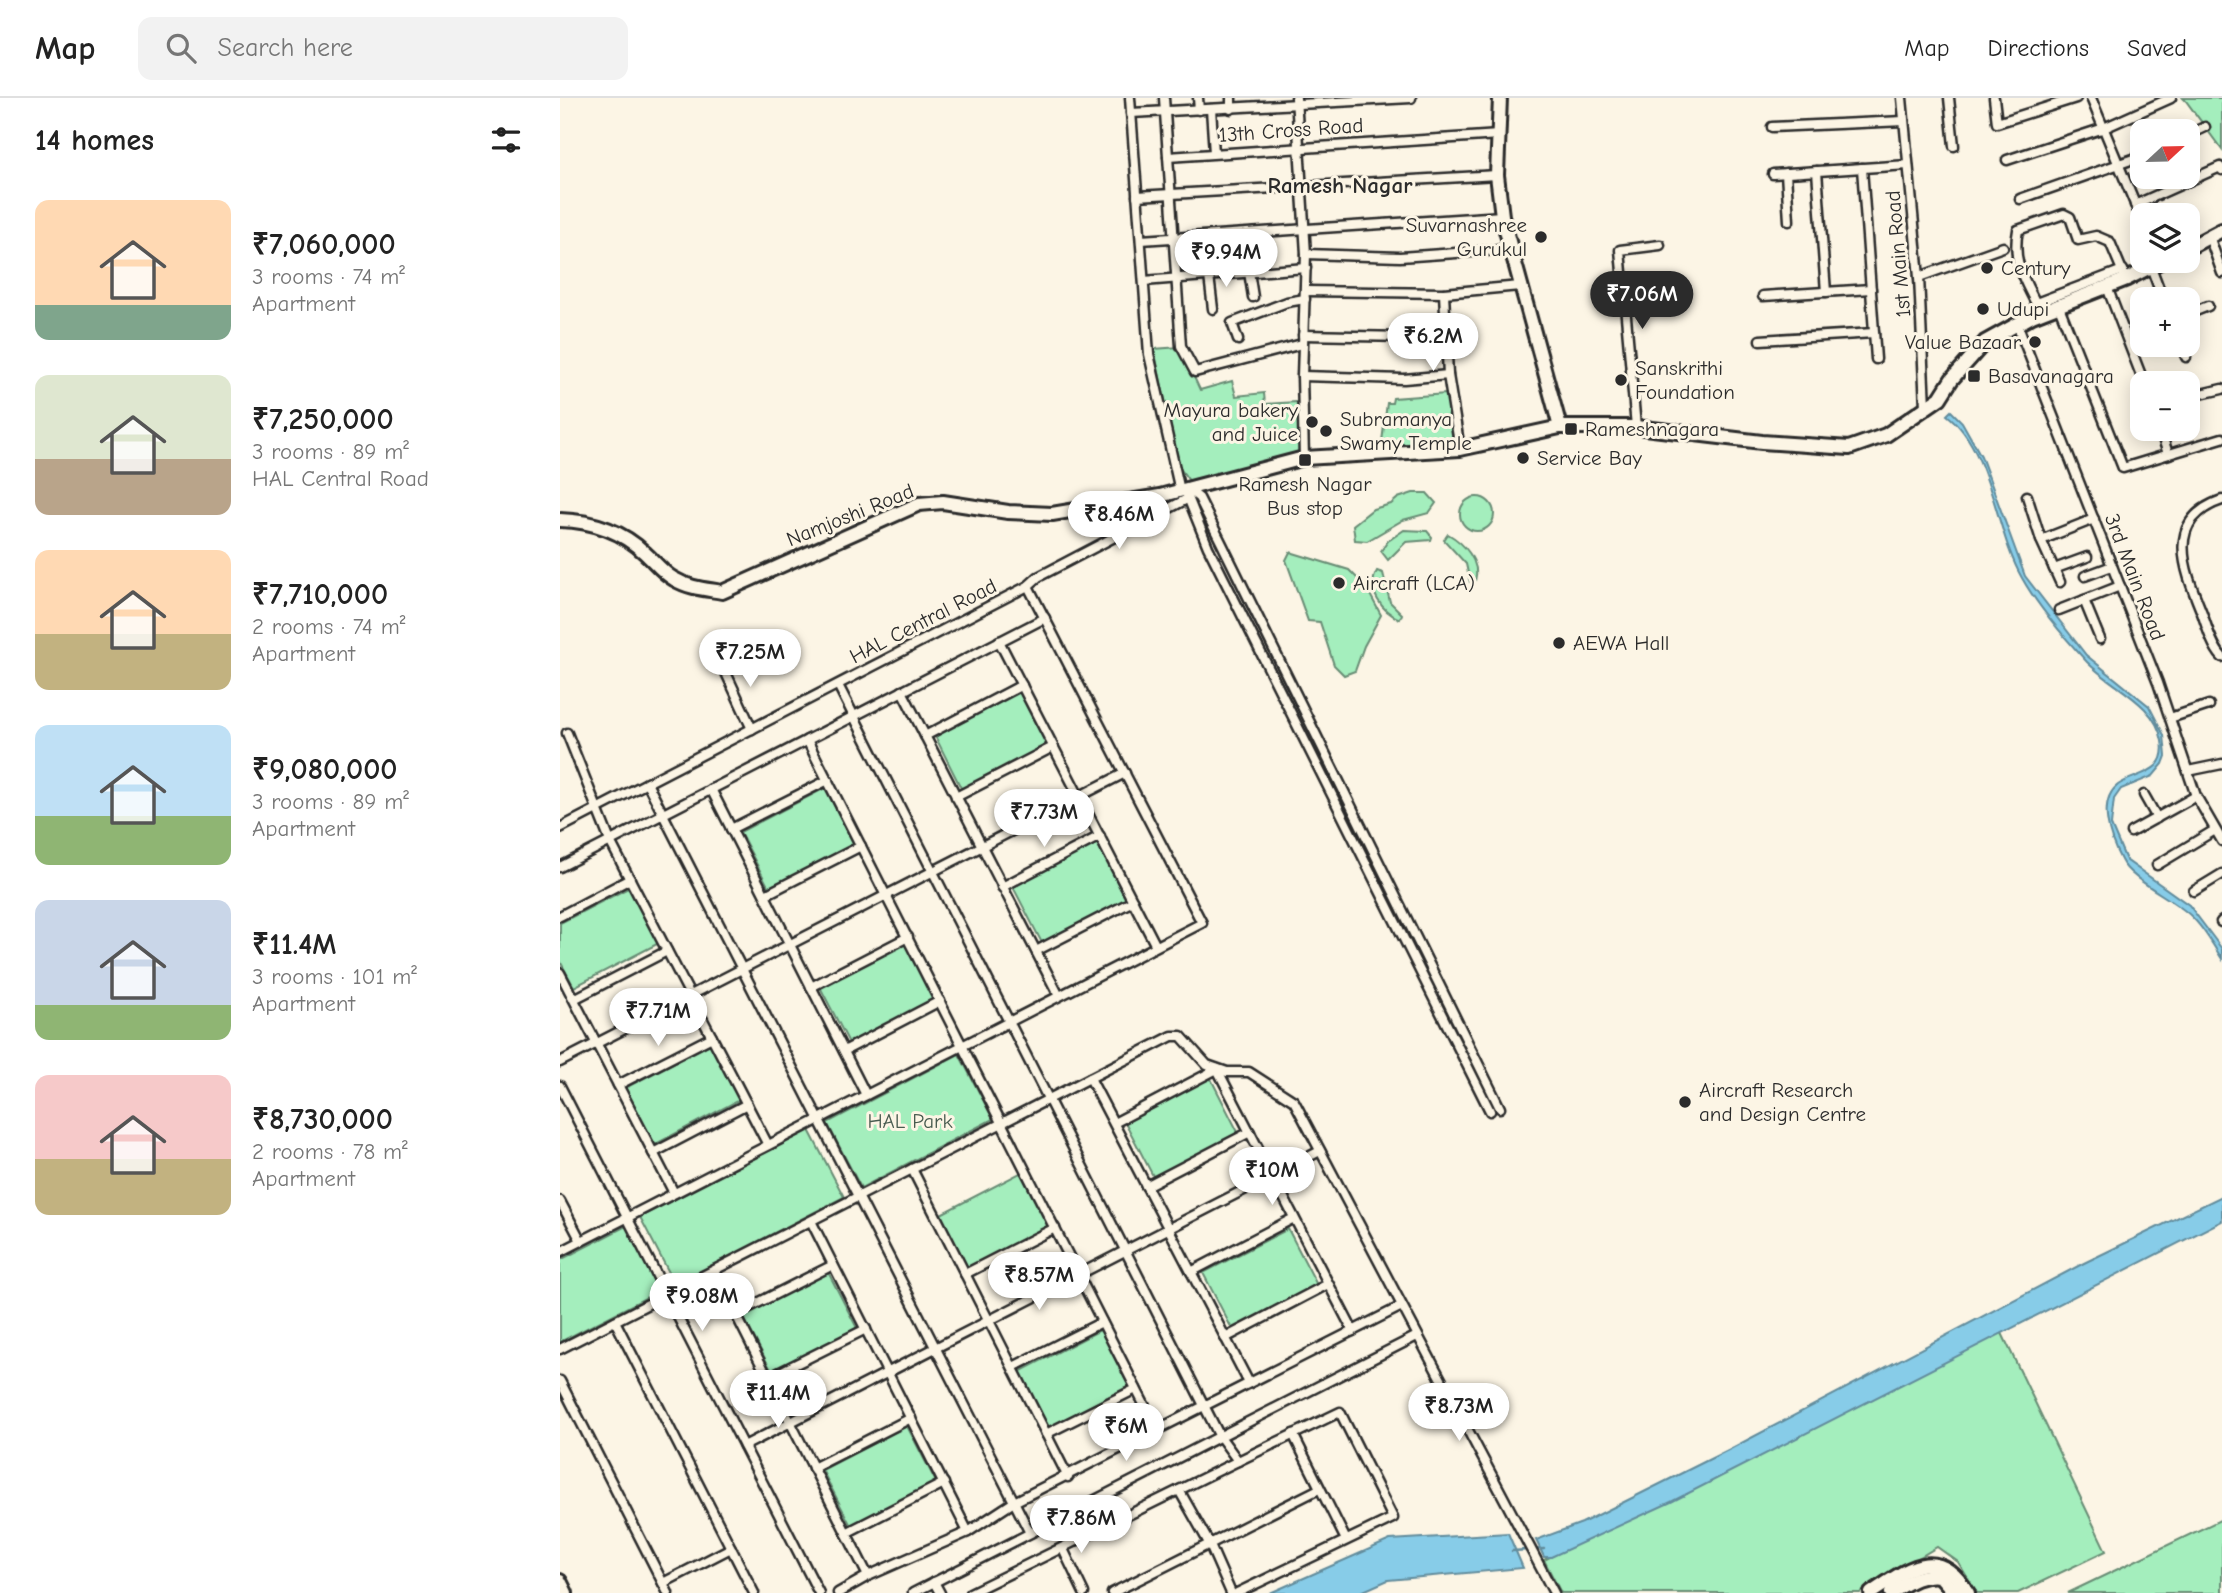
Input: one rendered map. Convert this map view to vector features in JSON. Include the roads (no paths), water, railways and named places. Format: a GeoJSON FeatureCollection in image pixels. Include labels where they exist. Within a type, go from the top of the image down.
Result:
{"type":"FeatureCollection","features":[{"type":"Feature","properties":{"kind":"main road"},"geometry":{"type":"LineString","coordinates":[[1500,98],[1497,175],[1502,216],[1520,286],[1543,356],[1560,427]]}},
{"type":"Feature","properties":{"kind":"main road"},"geometry":{"type":"LineString","coordinates":[[2200,241],[2222,230]]}},
{"type":"Feature","properties":{"kind":"main road","name":"Namjoshi Road"},"geometry":{"type":"LineString","coordinates":[[560,520],[582,520],[609,529],[642,550],[672,579],[693,587],[722,592],[919,504],[943,502],[1008,512],[1052,514],[1185,493],[1304,458],[1460,449],[1560,427],[1636,427],[1849,449],[1886,435],[1940,398],[1954,377],[1985,342],[2018,324],[2038,308],[2107,287],[2130,273]]}},
{"type":"Feature","properties":{"kind":"main road"},"geometry":{"type":"LineString","coordinates":[[1871,1593],[1908,1570],[1931,1563],[1944,1566],[1958,1576],[1968,1593]]}},
{"type":"Feature","properties":{"kind":"main road"},"geometry":{"type":"LineString","coordinates":[[1891,1593],[1930,1574],[1940,1576],[1955,1593]]}},
{"type":"Feature","properties":{"kind":"main road"},"geometry":{"type":"LineString","coordinates":[[560,1581],[566,1593]]}},
{"type":"Feature","properties":{"kind":"street"},"geometry":{"type":"LineString","coordinates":[[1130,98],[1152,374],[1185,493],[1490,1111]]}},
{"type":"Feature","properties":{"kind":"street"},"geometry":{"type":"LineString","coordinates":[[1164,98],[1181,346],[1195,372],[1303,339],[1446,334]]}},
{"type":"Feature","properties":{"kind":"street"},"geometry":{"type":"LineString","coordinates":[[1198,98],[1199,110]]}},
{"type":"Feature","properties":{"kind":"street"},"geometry":{"type":"LineString","coordinates":[[1231,98],[1231,108]]}},
{"type":"Feature","properties":{"kind":"street"},"geometry":{"type":"LineString","coordinates":[[1131,113],[1231,108],[1262,103],[1411,98]]}},
{"type":"Feature","properties":{"kind":"street","name":"1st Main Road"},"geometry":{"type":"LineString","coordinates":[[1902,98],[1919,277],[1925,407]]}},
{"type":"Feature","properties":{"kind":"street"},"geometry":{"type":"LineString","coordinates":[[1949,98],[1954,146]]}},
{"type":"Feature","properties":{"kind":"street"},"geometry":{"type":"LineString","coordinates":[[1994,98],[1997,123],[2076,98]]}},
{"type":"Feature","properties":{"kind":"street"},"geometry":{"type":"LineString","coordinates":[[2091,98],[2134,203]]}},
{"type":"Feature","properties":{"kind":"street"},"geometry":{"type":"LineString","coordinates":[[2007,160],[2105,128],[2171,98]]}},
{"type":"Feature","properties":{"kind":"street"},"geometry":{"type":"LineString","coordinates":[[1296,102],[1306,254],[1302,376],[1304,458]]}},
{"type":"Feature","properties":{"kind":"street"},"geometry":{"type":"LineString","coordinates":[[1211,109],[1214,153]]}},
{"type":"Feature","properties":{"kind":"street"},"geometry":{"type":"LineString","coordinates":[[1772,127],[1904,121]]}},
{"type":"Feature","properties":{"kind":"street"},"geometry":{"type":"LineString","coordinates":[[2200,129],[2205,127]]}},
{"type":"Feature","properties":{"kind":"street","name":"13th Cross Road"},"geometry":{"type":"LineString","coordinates":[[1168,157],[1499,135]]}},
{"type":"Feature","properties":{"kind":"street"},"geometry":{"type":"LineString","coordinates":[[2020,199],[2130,161]]}},
{"type":"Feature","properties":{"kind":"street"},"geometry":{"type":"LineString","coordinates":[[1773,174],[1908,165]]}},
{"type":"Feature","properties":{"kind":"street"},"geometry":{"type":"LineString","coordinates":[[2139,203],[2220,167],[2222,170]]}},
{"type":"Feature","properties":{"kind":"street"},"geometry":{"type":"LineString","coordinates":[[1862,168],[1876,359]]}},
{"type":"Feature","properties":{"kind":"street"},"geometry":{"type":"LineString","coordinates":[[1817,171],[1826,292]]}},
{"type":"Feature","properties":{"kind":"street"},"geometry":{"type":"LineString","coordinates":[[1786,173],[1789,221]]}},
{"type":"Feature","properties":{"kind":"street"},"geometry":{"type":"LineString","coordinates":[[1138,196],[1497,175]]}},
{"type":"Feature","properties":{"kind":"street"},"geometry":{"type":"LineString","coordinates":[[2064,214],[2070,217],[2078,240],[2096,236],[2110,242],[2124,275],[2038,308],[2029,296],[2014,250],[2018,230],[2064,214]]}},
{"type":"Feature","properties":{"kind":"street"},"geometry":{"type":"LineString","coordinates":[[1141,240],[1502,216]]}},
{"type":"Feature","properties":{"kind":"street"},"geometry":{"type":"LineString","coordinates":[[2209,236],[2222,273]]}},
{"type":"Feature","properties":{"kind":"street"},"geometry":{"type":"LineString","coordinates":[[1636,427],[1620,250],[1661,245]]}},
{"type":"Feature","properties":{"kind":"street"},"geometry":{"type":"LineString","coordinates":[[1919,277],[2003,247]]}},
{"type":"Feature","properties":{"kind":"street"},"geometry":{"type":"LineString","coordinates":[[1306,254],[1400,257],[1512,249]]}},
{"type":"Feature","properties":{"kind":"street"},"geometry":{"type":"LineString","coordinates":[[1144,281],[1306,268]]}},
{"type":"Feature","properties":{"kind":"street"},"geometry":{"type":"LineString","coordinates":[[1249,272],[1253,297]]}},
{"type":"Feature","properties":{"kind":"street"},"geometry":{"type":"LineString","coordinates":[[1209,276],[1213,309]]}},
{"type":"Feature","properties":{"kind":"street"},"geometry":{"type":"LineString","coordinates":[[1238,340],[1233,323],[1306,295],[1444,293],[1520,286]]}},
{"type":"Feature","properties":{"kind":"street"},"geometry":{"type":"LineString","coordinates":[[2107,287],[2139,371]]}},
{"type":"Feature","properties":{"kind":"street"},"geometry":{"type":"LineString","coordinates":[[1763,296],[1871,289]]}},
{"type":"Feature","properties":{"kind":"street"},"geometry":{"type":"LineString","coordinates":[[1444,293],[1448,375],[1460,449]]}},
{"type":"Feature","properties":{"kind":"street"},"geometry":{"type":"LineString","coordinates":[[2058,304],[2123,468],[2222,438]]}},
{"type":"Feature","properties":{"kind":"street"},"geometry":{"type":"LineString","coordinates":[[2200,309],[2208,306]]}},
{"type":"Feature","properties":{"kind":"street","name":"3rd Main Road"},"geometry":{"type":"LineString","coordinates":[[2018,324],[2170,718],[2196,796],[2222,841]]}},
{"type":"Feature","properties":{"kind":"street"},"geometry":{"type":"LineString","coordinates":[[1760,340],[1874,333]]}},
{"type":"Feature","properties":{"kind":"street"},"geometry":{"type":"LineString","coordinates":[[1302,376],[1404,379],[1448,375]]}},
{"type":"Feature","properties":{"kind":"street"},"geometry":{"type":"LineString","coordinates":[[2200,394],[2222,389]]}},
{"type":"Feature","properties":{"kind":"street"},"geometry":{"type":"LineString","coordinates":[[2164,441],[2168,454]]}},
{"type":"Feature","properties":{"kind":"street"},"geometry":{"type":"LineString","coordinates":[[1185,493],[1199,498],[1500,1108]]}},
{"type":"Feature","properties":{"kind":"street","name":"HAL Central Road"},"geometry":{"type":"LineString","coordinates":[[560,828],[1028,586],[1038,577],[1185,493]]}},
{"type":"Feature","properties":{"kind":"street"},"geometry":{"type":"LineString","coordinates":[[2027,496],[2041,540],[2060,582]]}},
{"type":"Feature","properties":{"kind":"street"},"geometry":{"type":"LineString","coordinates":[[2222,500],[2209,505],[2195,517],[2185,530],[2182,546],[2201,610],[2222,657]]}},
{"type":"Feature","properties":{"kind":"street"},"geometry":{"type":"LineString","coordinates":[[2041,540],[2094,519]]}},
{"type":"Feature","properties":{"kind":"street"},"geometry":{"type":"LineString","coordinates":[[2054,569],[2087,557]]}},
{"type":"Feature","properties":{"kind":"street"},"geometry":{"type":"LineString","coordinates":[[2085,576],[2112,566]]}},
{"type":"Feature","properties":{"kind":"street"},"geometry":{"type":"LineString","coordinates":[[560,1252],[1202,923],[1028,586]]}},
{"type":"Feature","properties":{"kind":"street"},"geometry":{"type":"LineString","coordinates":[[2059,610],[2120,586]]}},
{"type":"Feature","properties":{"kind":"street"},"geometry":{"type":"LineString","coordinates":[[2084,600],[2100,639]]}},
{"type":"Feature","properties":{"kind":"street"},"geometry":{"type":"LineString","coordinates":[[560,867],[1045,618]]}},
{"type":"Feature","properties":{"kind":"street"},"geometry":{"type":"LineString","coordinates":[[999,641],[1156,946]]}},
{"type":"Feature","properties":{"kind":"street"},"geometry":{"type":"LineString","coordinates":[[721,662],[752,729]]}},
{"type":"Feature","properties":{"kind":"street"},"geometry":{"type":"LineString","coordinates":[[838,685],[1219,1436],[1238,1461]]}},
{"type":"Feature","properties":{"kind":"street"},"geometry":{"type":"LineString","coordinates":[[925,736],[1022,685]]}},
{"type":"Feature","properties":{"kind":"street"},"geometry":{"type":"LineString","coordinates":[[902,691],[1059,996]]}},
{"type":"Feature","properties":{"kind":"street"},"geometry":{"type":"LineString","coordinates":[[2170,718],[2209,705]]}},
{"type":"Feature","properties":{"kind":"street"},"geometry":{"type":"LineString","coordinates":[[567,733],[610,841],[768,1145]]}},
{"type":"Feature","properties":{"kind":"street"},"geometry":{"type":"LineString","coordinates":[[807,740],[1157,1430]]}},
{"type":"Feature","properties":{"kind":"street"},"geometry":{"type":"LineString","coordinates":[[956,797],[1054,747]]}},
{"type":"Feature","properties":{"kind":"street"},"geometry":{"type":"LineString","coordinates":[[2188,771],[2222,764]]}},
{"type":"Feature","properties":{"kind":"street"},"geometry":{"type":"LineString","coordinates":[[560,1062],[1125,773]]}},
{"type":"Feature","properties":{"kind":"street"},"geometry":{"type":"LineString","coordinates":[[731,829],[828,780]]}},
{"type":"Feature","properties":{"kind":"street"},"geometry":{"type":"LineString","coordinates":[[647,783],[1030,1533]]}},
{"type":"Feature","properties":{"kind":"street"},"geometry":{"type":"LineString","coordinates":[[711,789],[866,1095]]}},
{"type":"Feature","properties":{"kind":"street"},"geometry":{"type":"LineString","coordinates":[[2144,795],[2157,818]]}},
{"type":"Feature","properties":{"kind":"street"},"geometry":{"type":"LineString","coordinates":[[2131,832],[2196,796]]}},
{"type":"Feature","properties":{"kind":"street"},"geometry":{"type":"LineString","coordinates":[[2157,865],[2215,830]]}},
{"type":"Feature","properties":{"kind":"street"},"geometry":{"type":"LineString","coordinates":[[1002,887],[1100,836]]}},
{"type":"Feature","properties":{"kind":"street"},"geometry":{"type":"LineString","coordinates":[[765,895],[861,846]]}},
{"type":"Feature","properties":{"kind":"street"},"geometry":{"type":"LineString","coordinates":[[2194,891],[2222,874]]}},
{"type":"Feature","properties":{"kind":"street"},"geometry":{"type":"LineString","coordinates":[[560,916],[630,879]]}},
{"type":"Feature","properties":{"kind":"street"},"geometry":{"type":"LineString","coordinates":[[1036,951],[1133,901]]}},
{"type":"Feature","properties":{"kind":"street"},"geometry":{"type":"LineString","coordinates":[[811,986],[908,937]]}},
{"type":"Feature","properties":{"kind":"street"},"geometry":{"type":"LineString","coordinates":[[574,999],[667,951]]}},
{"type":"Feature","properties":{"kind":"street"},"geometry":{"type":"LineString","coordinates":[[560,973],[674,1193]]}},
{"type":"Feature","properties":{"kind":"street"},"geometry":{"type":"LineString","coordinates":[[844,1051],[940,1002]]}},
{"type":"Feature","properties":{"kind":"street"},"geometry":{"type":"LineString","coordinates":[[560,1349],[1172,1036],[1181,1036],[1207,1065],[1217,1069],[1250,1072],[1294,1101],[1401,1307],[1526,1537],[1553,1593]]}},
{"type":"Feature","properties":{"kind":"street"},"geometry":{"type":"LineString","coordinates":[[618,1085],[712,1037]]}},
{"type":"Feature","properties":{"kind":"street"},"geometry":{"type":"LineString","coordinates":[[1114,1123],[1217,1069]]}},
{"type":"Feature","properties":{"kind":"street"},"geometry":{"type":"LineString","coordinates":[[1217,1069],[1353,1331]]}},
{"type":"Feature","properties":{"kind":"street"},"geometry":{"type":"LineString","coordinates":[[1090,1078],[1249,1383]]}},
{"type":"Feature","properties":{"kind":"street"},"geometry":{"type":"LineString","coordinates":[[560,1086],[819,1593]]}},
{"type":"Feature","properties":{"kind":"street"},"geometry":{"type":"LineString","coordinates":[[653,1153],[747,1104]]}},
{"type":"Feature","properties":{"kind":"street"},"geometry":{"type":"LineString","coordinates":[[1146,1186],[1250,1132]]}},
{"type":"Feature","properties":{"kind":"street"},"geometry":{"type":"LineString","coordinates":[[744,1446],[1320,1151]]}},
{"type":"Feature","properties":{"kind":"street"},"geometry":{"type":"LineString","coordinates":[[912,1169],[1068,1477]]}},
{"type":"Feature","properties":{"kind":"street"},"geometry":{"type":"LineString","coordinates":[[560,1201],[580,1241]]}},
{"type":"Feature","properties":{"kind":"street"},"geometry":{"type":"LineString","coordinates":[[1191,1272],[1294,1218]]}},
{"type":"Feature","properties":{"kind":"street"},"geometry":{"type":"LineString","coordinates":[[811,1221],[968,1532]]}},
{"type":"Feature","properties":{"kind":"street"},"geometry":{"type":"LineString","coordinates":[[965,1274],[1055,1228]]}},
{"type":"Feature","properties":{"kind":"street"},"geometry":{"type":"LineString","coordinates":[[736,1314],[834,1265]]}},
{"type":"Feature","properties":{"kind":"street"},"geometry":{"type":"LineString","coordinates":[[713,1271],[868,1576]]}},
{"type":"Feature","properties":{"kind":"street"},"geometry":{"type":"LineString","coordinates":[[1225,1338],[1328,1284]]}},
{"type":"Feature","properties":{"kind":"street"},"geometry":{"type":"LineString","coordinates":[[838,1593],[868,1576],[968,1532],[1014,1502],[1401,1307]]}},
{"type":"Feature","properties":{"kind":"street"},"geometry":{"type":"LineString","coordinates":[[615,1321],[754,1593]]}},
{"type":"Feature","properties":{"kind":"street"},"geometry":{"type":"LineString","coordinates":[[1013,1367],[1102,1322]]}},
{"type":"Feature","properties":{"kind":"street"},"geometry":{"type":"LineString","coordinates":[[768,1378],[866,1329]]}},
{"type":"Feature","properties":{"kind":"street"},"geometry":{"type":"LineString","coordinates":[[913,1593],[1417,1336]]}},
{"type":"Feature","properties":{"kind":"street"},"geometry":{"type":"LineString","coordinates":[[560,1381],[668,1593]]}},
{"type":"Feature","properties":{"kind":"street"},"geometry":{"type":"LineString","coordinates":[[1046,1434],[1136,1389]]}},
{"type":"Feature","properties":{"kind":"street"},"geometry":{"type":"LineString","coordinates":[[970,1593],[1340,1412],[1393,1518],[1237,1593]]}},
{"type":"Feature","properties":{"kind":"street"},"geometry":{"type":"LineString","coordinates":[[813,1468],[911,1418]]}},
{"type":"Feature","properties":{"kind":"street"},"geometry":{"type":"LineString","coordinates":[[1293,1434],[1346,1540]]}},
{"type":"Feature","properties":{"kind":"street"},"geometry":{"type":"LineString","coordinates":[[846,1533],[944,1483]]}},
{"type":"Feature","properties":{"kind":"street"},"geometry":{"type":"LineString","coordinates":[[1112,1593],[1319,1489]]}},
{"type":"Feature","properties":{"kind":"street"},"geometry":{"type":"LineString","coordinates":[[1179,1490],[1209,1544],[1231,1593]]}},
{"type":"Feature","properties":{"kind":"street"},"geometry":{"type":"LineString","coordinates":[[663,1583],[731,1548]]}},
{"type":"Feature","properties":{"kind":"street"},"geometry":{"type":"LineString","coordinates":[[1063,1549],[1084,1593]]}},
{"type":"Feature","properties":{"kind":"street"},"geometry":{"type":"LineString","coordinates":[[934,1582],[940,1593]]}},
{"type":"Feature","properties":{"kind":"water"},"geometry":{"type":"Polygon","coordinates":[[[1951,411],[1962,422],[1981,456],[2025,576],[2086,655],[2149,706],[2164,735],[2166,756],[2163,764],[2153,776],[2121,789],[2114,799],[2111,825],[2126,860],[2189,905],[2222,949],[2222,959],[2191,916],[2133,875],[2121,860],[2110,832],[2108,801],[2111,792],[2118,785],[2149,771],[2160,760],[2163,752],[2158,727],[2142,706],[2087,662],[2028,589],[2013,559],[1983,469],[1962,430],[1947,415],[1951,411]]]}},
{"type":"Feature","properties":{"kind":"water"},"geometry":{"type":"Polygon","coordinates":[[[2222,1196],[2222,1221],[1671,1502],[1551,1557],[1544,1557],[1536,1540],[1582,1523],[1732,1448],[2084,1263],[2222,1196]]]}},
{"type":"Feature","properties":{"kind":"water"},"geometry":{"type":"Polygon","coordinates":[[[1508,1533],[1523,1568],[1388,1580],[1359,1593],[1270,1593],[1390,1540],[1508,1533]]]}},
{"type":"Feature","properties":{"kind":"waterway"},"geometry":{"type":"LineString","coordinates":[[1512,1551],[1544,1549]]}},
{"type":"Feature","properties":{"kind":"place","name":"Suvarnashree Gurukul"},"geometry":{"type":"Point","coordinates":[1541,237]}},
{"type":"Feature","properties":{"kind":"place","name":"Century"},"geometry":{"type":"Point","coordinates":[1987,268]}},
{"type":"Feature","properties":{"kind":"place","name":"Udupi"},"geometry":{"type":"Point","coordinates":[1983,309]}},
{"type":"Feature","properties":{"kind":"place","name":"Value Bazaar"},"geometry":{"type":"Point","coordinates":[2035,342]}},
{"type":"Feature","properties":{"kind":"place","name":"Basavanagara"},"geometry":{"type":"Point","coordinates":[1974,376]}},
{"type":"Feature","properties":{"kind":"place","name":"Sanskrithi Foundation"},"geometry":{"type":"Point","coordinates":[1621,380]}},
{"type":"Feature","properties":{"kind":"place","name":"Mayura bakery and Juice"},"geometry":{"type":"Point","coordinates":[1312,422]}},
{"type":"Feature","properties":{"kind":"place","name":"Rameshnagara"},"geometry":{"type":"Point","coordinates":[1571,429]}},
{"type":"Feature","properties":{"kind":"place","name":"Subramanya Swamy Temple"},"geometry":{"type":"Point","coordinates":[1326,431]}},
{"type":"Feature","properties":{"kind":"place","name":"Service Bay"},"geometry":{"type":"Point","coordinates":[1523,458]}},
{"type":"Feature","properties":{"kind":"place","name":"Ramesh Nagar Bus stop"},"geometry":{"type":"Point","coordinates":[1305,460]}},
{"type":"Feature","properties":{"kind":"place","name":"Aircraft (LCA)"},"geometry":{"type":"Point","coordinates":[1339,583]}},
{"type":"Feature","properties":{"kind":"place","name":"AEWA Hall"},"geometry":{"type":"Point","coordinates":[1559,643]}},
{"type":"Feature","properties":{"kind":"place","name":"Aircraft Research and Design Centre"},"geometry":{"type":"Point","coordinates":[1685,1102]}},
{"type":"Feature","properties":{"kind":"district","name":"Ramesh Nagar"},"geometry":{"type":"Point","coordinates":[1340,185]}},
{"type":"Feature","properties":{"kind":"park label","name":"HAL Park"},"geometry":{"type":"Point","coordinates":[910,1121]}}]}
